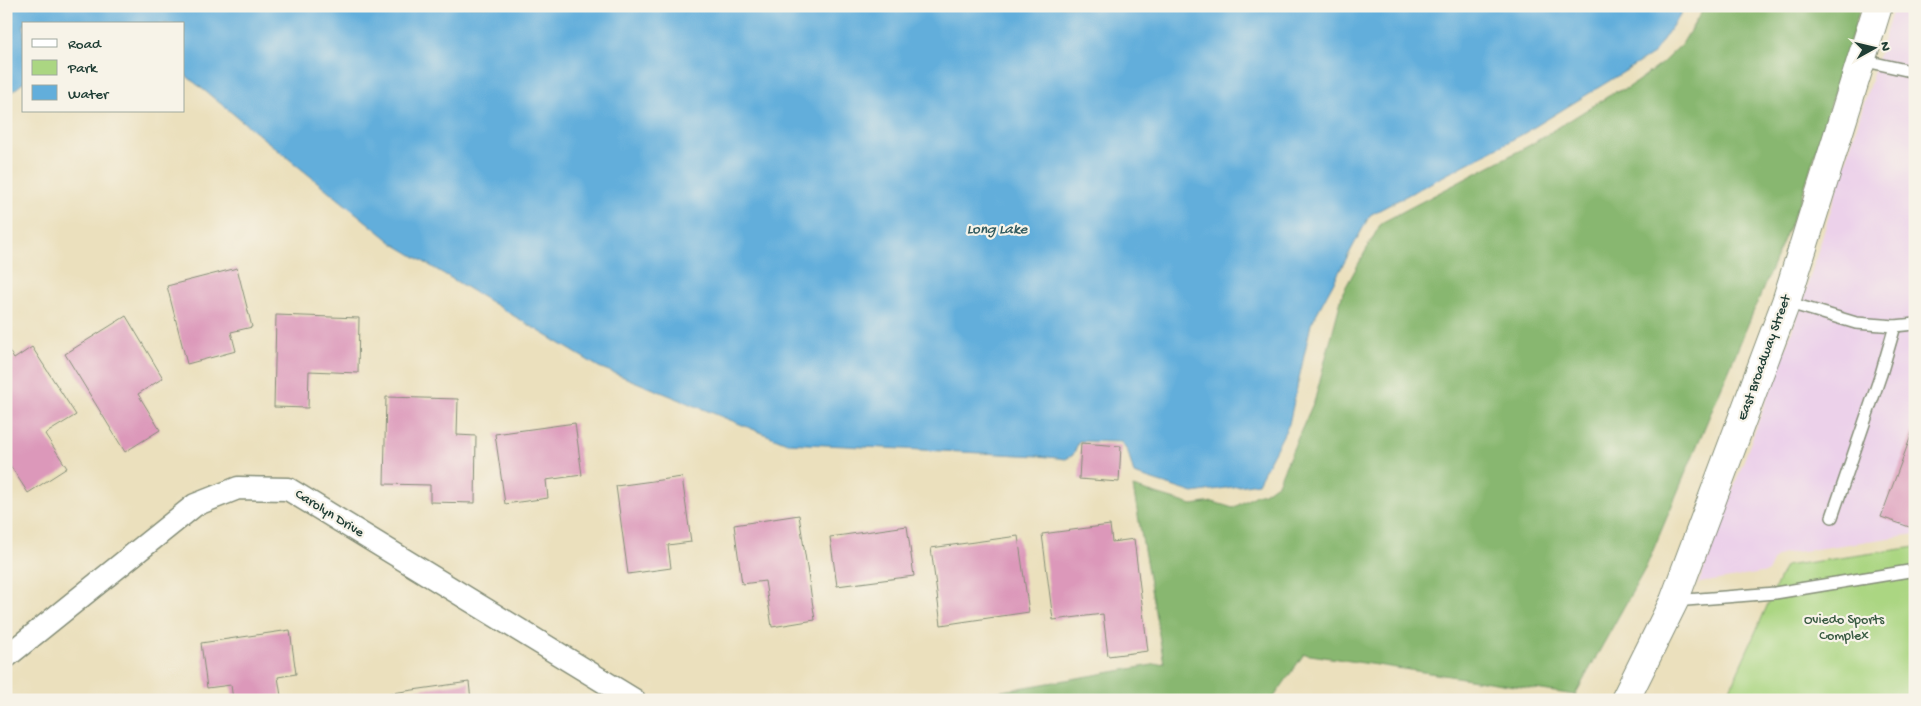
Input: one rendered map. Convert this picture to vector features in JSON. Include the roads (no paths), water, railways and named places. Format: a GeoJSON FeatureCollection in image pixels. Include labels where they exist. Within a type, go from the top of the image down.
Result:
{"type":"FeatureCollection","features":[{"type":"Feature","properties":{"kind":"main road","name":"East Broadway Street"},"geometry":{"type":"LineString","coordinates":[[1625,700],[1674,601],[1786,302],[1878,6]]}},
{"type":"Feature","properties":{"kind":"street","name":"Carolyn Drive"},"geometry":{"type":"LineString","coordinates":[[6,658],[195,505],[238,488],[288,489],[634,700]]}},
{"type":"Feature","properties":{"kind":"lane"},"geometry":{"type":"LineString","coordinates":[[1861,60],[1915,72]]}},
{"type":"Feature","properties":{"kind":"lane"},"geometry":{"type":"LineString","coordinates":[[1786,302],[1856,323],[1895,326],[1915,324]]}},
{"type":"Feature","properties":{"kind":"lane"},"geometry":{"type":"LineString","coordinates":[[1832,517],[1881,374],[1895,326]]}},
{"type":"Feature","properties":{"kind":"lane"},"geometry":{"type":"LineString","coordinates":[[1674,601],[1775,593],[1915,570]]}},
{"type":"Feature","properties":{"kind":"water","name":"Long Lake"},"geometry":{"type":"Polygon","coordinates":[[[6,6],[1686,6],[1653,54],[1523,134],[1370,215],[1311,324],[1289,424],[1258,483],[1193,493],[1134,474],[1128,452],[1121,442],[1079,441],[1073,455],[1066,459],[787,443],[599,367],[394,244],[185,75],[185,22],[22,22],[22,84],[6,97],[6,6]]]}},
{"type":"Feature","properties":{"kind":"park label","name":"Oviedo Sports Complex"},"geometry":{"type":"Point","coordinates":[1844,628]}}]}
